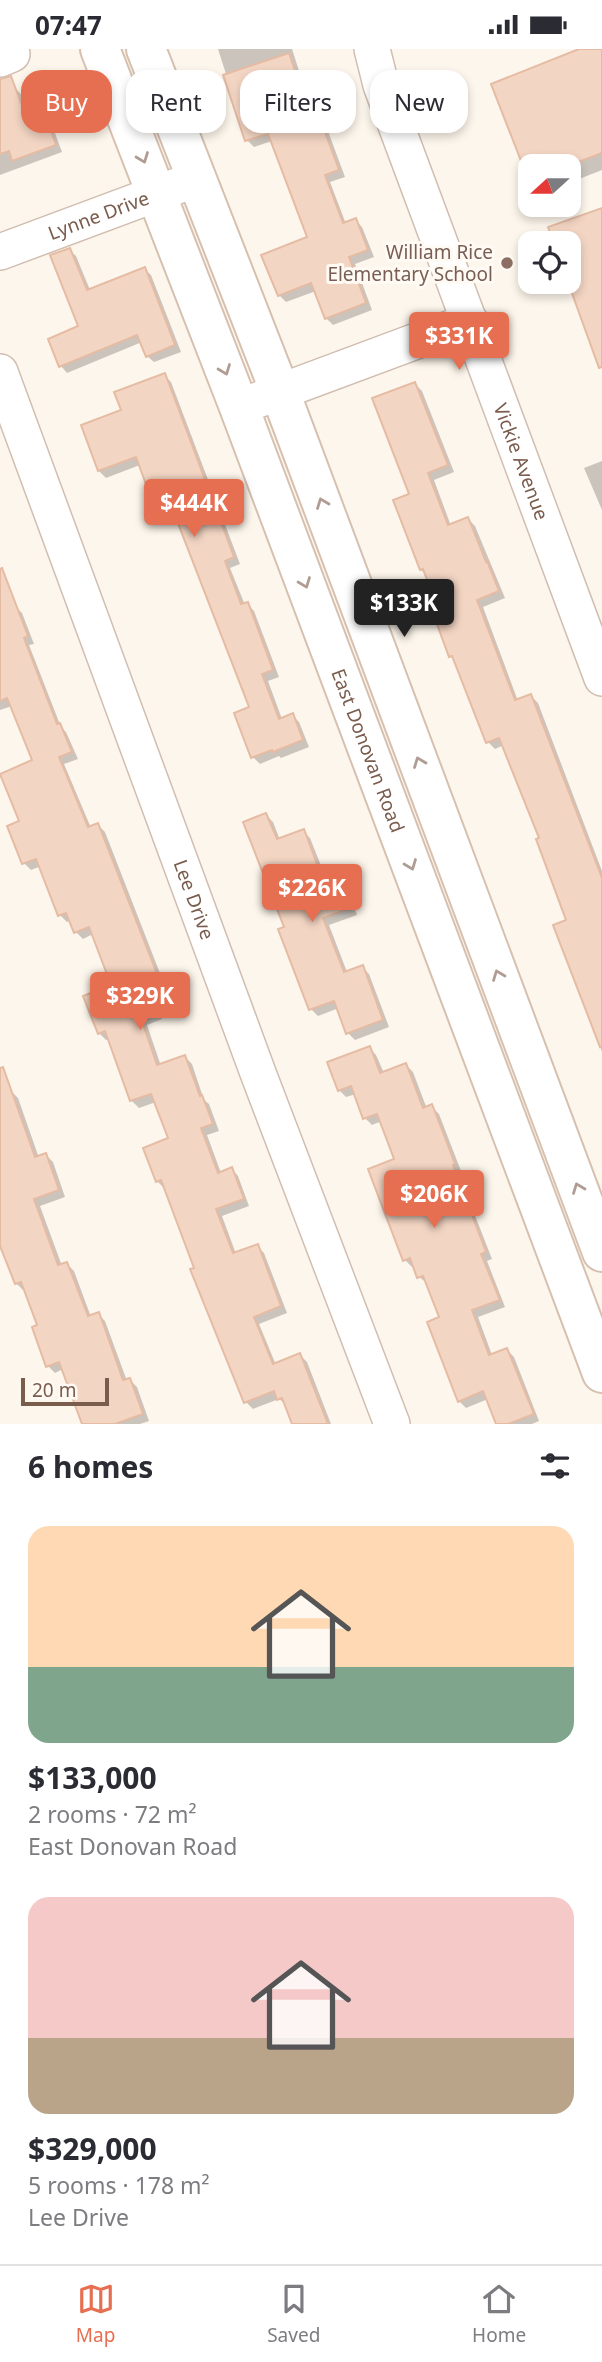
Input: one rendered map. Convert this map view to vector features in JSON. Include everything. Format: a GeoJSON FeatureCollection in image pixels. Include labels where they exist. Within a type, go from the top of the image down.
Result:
{"type":"FeatureCollection","features":[{"type":"Feature","properties":{"kind":"main road","name":"East Donovan Road"},"geometry":{"type":"LineString","coordinates":[[100,49],[239,407],[602,1373]]}},
{"type":"Feature","properties":{"kind":"main road"},"geometry":{"type":"LineString","coordinates":[[146,49],[280,392],[602,1252]]}},
{"type":"Feature","properties":{"kind":"street","name":"Vickie Avenue"},"geometry":{"type":"LineString","coordinates":[[372,49],[381,85],[470,321],[591,613],[602,678]]}},
{"type":"Feature","properties":{"kind":"street","name":"Lynne Drive"},"geometry":{"type":"LineString","coordinates":[[0,252],[196,179]]}},
{"type":"Feature","properties":{"kind":"street"},"geometry":{"type":"LineString","coordinates":[[239,407],[470,321]]}},
{"type":"Feature","properties":{"kind":"street","name":"Lee Drive"},"geometry":{"type":"LineString","coordinates":[[0,372],[253,1060],[392,1424]]}},
{"type":"Feature","properties":{"kind":"building"},"geometry":{"type":"Polygon","coordinates":[[[579,49],[602,49],[602,153],[581,161],[581,154],[518,154],[491,84],[579,49]]]}},
{"type":"Feature","properties":{"kind":"building"},"geometry":{"type":"Polygon","coordinates":[[[289,53],[295,70],[240,70],[240,126],[226,84],[226,74],[289,53]]]}},
{"type":"Feature","properties":{"kind":"building"},"geometry":{"type":"Polygon","coordinates":[[[11,76],[21,103],[21,133],[52,133],[56,145],[12,161],[9,151],[0,154],[0,79],[11,76]]]}},
{"type":"Feature","properties":{"kind":"building"},"geometry":{"type":"Polygon","coordinates":[[[242,133],[325,133],[339,170],[325,175],[343,223],[356,218],[368,250],[349,257],[366,303],[325,319],[311,283],[278,296],[261,255],[307,237],[268,134],[245,141],[242,133]]]}},
{"type":"Feature","properties":{"kind":"building"},"geometry":{"type":"Polygon","coordinates":[[[602,208],[602,367],[599,368],[572,294],[581,294],[581,231],[550,231],[548,227],[602,208]]]}},
{"type":"Feature","properties":{"kind":"building"},"geometry":{"type":"Polygon","coordinates":[[[70,248],[87,290],[145,267],[175,345],[146,357],[137,335],[59,367],[48,339],[78,326],[50,255],[70,248]]]}},
{"type":"Feature","properties":{"kind":"building"},"geometry":{"type":"Polygon","coordinates":[[[165,373],[234,557],[225,561],[241,604],[248,602],[273,670],[262,674],[279,719],[293,713],[303,740],[251,758],[234,713],[249,707],[167,495],[152,501],[136,457],[98,471],[81,425],[121,410],[114,392],[165,373]]]}},
{"type":"Feature","properties":{"kind":"building"},"geometry":{"type":"Polygon","coordinates":[[[415,382],[448,465],[428,473],[448,525],[468,517],[487,561],[499,591],[477,600],[515,700],[531,694],[602,878],[600,1047],[553,925],[566,920],[536,839],[539,838],[499,738],[486,743],[452,656],[449,657],[437,624],[443,622],[393,500],[409,494],[372,398],[415,382]]]}},
{"type":"Feature","properties":{"kind":"building"},"geometry":{"type":"Polygon","coordinates":[[[2,568],[28,636],[24,638],[57,724],[60,723],[72,752],[59,757],[88,827],[98,823],[157,974],[144,979],[157,1012],[141,1018],[157,1065],[185,1055],[213,1124],[201,1128],[218,1173],[232,1167],[244,1199],[216,1209],[233,1253],[258,1244],[281,1306],[254,1317],[273,1364],[300,1353],[328,1424],[292,1424],[282,1398],[277,1400],[274,1391],[244,1403],[190,1269],[194,1268],[161,1180],[156,1182],[143,1148],[168,1138],[151,1094],[130,1101],[105,1031],[98,1034],[83,996],[111,985],[89,927],[74,933],[66,913],[58,916],[36,859],[22,864],[7,826],[19,821],[0,774],[32,760],[7,698],[0,701],[2,568]]]}},
{"type":"Feature","properties":{"kind":"building"},"geometry":{"type":"Polygon","coordinates":[[[266,813],[277,839],[304,829],[322,878],[337,872],[351,908],[323,918],[344,972],[363,965],[383,1020],[346,1034],[334,1001],[309,1010],[278,929],[284,927],[243,822],[266,813]]]}},
{"type":"Feature","properties":{"kind":"building"},"geometry":{"type":"Polygon","coordinates":[[[370,1046],[380,1073],[406,1063],[423,1108],[432,1104],[486,1252],[481,1254],[500,1300],[472,1310],[489,1355],[507,1348],[534,1414],[508,1424],[496,1424],[483,1391],[458,1402],[427,1322],[439,1317],[423,1276],[417,1278],[410,1258],[403,1261],[368,1169],[394,1159],[377,1114],[363,1119],[351,1086],[338,1091],[327,1062],[370,1046]]]}},
{"type":"Feature","properties":{"kind":"building"},"geometry":{"type":"Polygon","coordinates":[[[3,1067],[35,1157],[46,1153],[59,1190],[34,1199],[58,1265],[67,1262],[88,1316],[99,1312],[123,1380],[130,1378],[143,1414],[115,1424],[82,1424],[59,1362],[46,1367],[32,1327],[37,1325],[21,1282],[15,1284],[0,1246],[0,1068],[3,1067]]]}},
{"type":"Feature","properties":{"kind":"place","name":"William Rice Elementary School"},"geometry":{"type":"Point","coordinates":[507,263]}}]}
